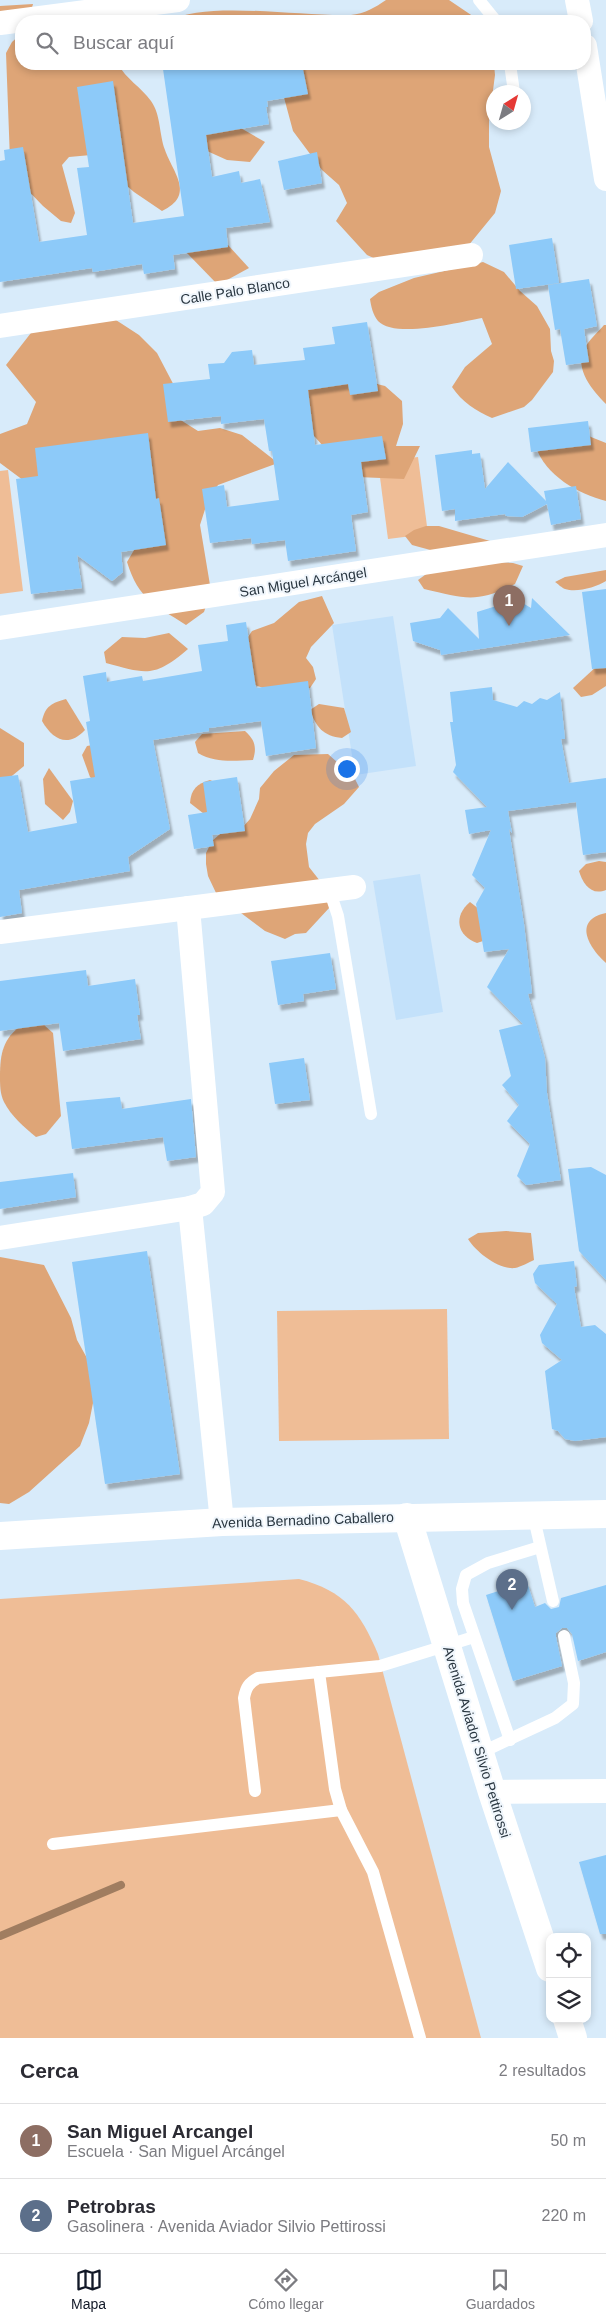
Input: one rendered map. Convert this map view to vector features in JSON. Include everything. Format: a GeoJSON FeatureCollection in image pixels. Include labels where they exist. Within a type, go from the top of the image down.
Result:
{"type":"FeatureCollection","features":[{"type":"Feature","properties":{"kind":"main road","name":"Avenida Bernadino Caballero"},"geometry":{"type":"LineString","coordinates":[[0,1536],[222,1522],[406,1516],[606,1514]]}},
{"type":"Feature","properties":{"kind":"main road","name":"Avenida Aviador Silvio Pettirossi"},"geometry":{"type":"LineString","coordinates":[[406,1516],[492,1792],[546,1956]]}},
{"type":"Feature","properties":{"kind":"main road"},"geometry":{"type":"LineString","coordinates":[[568,2023],[573,2038]]}},
{"type":"Feature","properties":{"kind":"street"},"geometry":{"type":"LineString","coordinates":[[62,15],[178,0]]}},
{"type":"Feature","properties":{"kind":"street"},"geometry":{"type":"LineString","coordinates":[[577,0],[580,15]]}},
{"type":"Feature","properties":{"kind":"street"},"geometry":{"type":"LineString","coordinates":[[0,23],[15,21]]}},
{"type":"Feature","properties":{"kind":"street"},"geometry":{"type":"LineString","coordinates":[[589,70],[606,179]]}},
{"type":"Feature","properties":{"kind":"street","name":"Calle Palo Blanco"},"geometry":{"type":"LineString","coordinates":[[0,326],[471,255]]}},
{"type":"Feature","properties":{"kind":"street","name":"San Miguel Arcángel"},"geometry":{"type":"LineString","coordinates":[[0,628],[606,536]]}},
{"type":"Feature","properties":{"kind":"street"},"geometry":{"type":"LineString","coordinates":[[0,932],[354,887]]}},
{"type":"Feature","properties":{"kind":"street"},"geometry":{"type":"LineString","coordinates":[[0,1238],[190,1208],[203,1204],[213,1192],[188,908]]}},
{"type":"Feature","properties":{"kind":"street"},"geometry":{"type":"LineString","coordinates":[[190,1208],[222,1522]]}},
{"type":"Feature","properties":{"kind":"street"},"geometry":{"type":"LineString","coordinates":[[492,1792],[606,1791]]}},
{"type":"Feature","properties":{"kind":"lane"},"geometry":{"type":"LineString","coordinates":[[479,0],[491,15]]}},
{"type":"Feature","properties":{"kind":"lane"},"geometry":{"type":"LineString","coordinates":[[511,70],[513,85]]}},
{"type":"Feature","properties":{"kind":"lane"},"geometry":{"type":"LineString","coordinates":[[329,890],[338,916],[371,1114]]}},
{"type":"Feature","properties":{"kind":"lane"},"geometry":{"type":"LineString","coordinates":[[533,1514],[553,1601]]}},
{"type":"Feature","properties":{"kind":"lane"},"geometry":{"type":"LineString","coordinates":[[510,1740],[463,1603],[462,1589],[466,1575],[488,1562],[540,1547]]}},
{"type":"Feature","properties":{"kind":"lane"},"geometry":{"type":"LineString","coordinates":[[480,1753],[556,1718],[573,1704],[574,1683],[564,1636]]}},
{"type":"Feature","properties":{"kind":"lane"},"geometry":{"type":"LineString","coordinates":[[255,1791],[244,1698],[249,1683],[258,1678],[380,1666],[474,1637]]}},
{"type":"Feature","properties":{"kind":"lane"},"geometry":{"type":"LineString","coordinates":[[319,1672],[335,1788],[341,1810],[372,1872],[420,2038]]}},
{"type":"Feature","properties":{"kind":"lane"},"geometry":{"type":"LineString","coordinates":[[53,1844],[341,1810]]}},
{"type":"Feature","properties":{"kind":"shaded area"},"geometry":{"type":"Polygon","coordinates":[[[386,0],[449,0],[471,15],[351,15],[370,10],[386,0]]]}},
{"type":"Feature","properties":{"kind":"shaded area"},"geometry":{"type":"Polygon","coordinates":[[[33,4],[30,15],[15,15],[15,18],[0,20],[0,6],[33,4]]]}},
{"type":"Feature","properties":{"kind":"shaded area"},"geometry":{"type":"Polygon","coordinates":[[[206,11],[255,11],[330,15],[185,15],[206,11]]]}},
{"type":"Feature","properties":{"kind":"shaded area"},"geometry":{"type":"Polygon","coordinates":[[[15,39],[15,70],[122,70],[147,96],[157,112],[163,144],[179,183],[180,191],[178,198],[172,205],[162,211],[134,192],[91,155],[69,157],[62,165],[75,213],[71,223],[61,221],[43,206],[18,180],[10,160],[6,53],[15,39]]]}},
{"type":"Feature","properties":{"kind":"shaded area"},"geometry":{"type":"Polygon","coordinates":[[[277,70],[495,70],[494,85],[486,85],[486,130],[489,130],[489,147],[501,191],[495,213],[468,246],[406,273],[367,255],[336,221],[347,203],[339,185],[322,170],[293,131],[277,70]]]}},
{"type":"Feature","properties":{"kind":"shaded area"},"geometry":{"type":"Polygon","coordinates":[[[204,107],[265,142],[250,162],[227,160],[207,151],[204,107]]]}},
{"type":"Feature","properties":{"kind":"shaded area"},"geometry":{"type":"Polygon","coordinates":[[[228,245],[249,268],[218,285],[186,252],[228,245]]]}},
{"type":"Feature","properties":{"kind":"shaded area"},"geometry":{"type":"Polygon","coordinates":[[[483,262],[504,272],[520,291],[537,306],[550,329],[551,351],[554,361],[553,372],[532,400],[524,407],[492,418],[470,406],[452,387],[465,367],[492,344],[482,318],[428,328],[398,329],[386,326],[378,321],[370,299],[379,292],[414,278],[483,262]]]}},
{"type":"Feature","properties":{"kind":"shaded area"},"geometry":{"type":"Polygon","coordinates":[[[99,309],[139,335],[157,353],[179,395],[179,419],[198,431],[220,428],[242,435],[278,463],[218,485],[207,503],[200,525],[211,591],[204,612],[186,625],[156,606],[137,585],[127,562],[137,545],[35,489],[0,463],[0,434],[27,424],[36,402],[6,365],[34,329],[99,309]]]}},
{"type":"Feature","properties":{"kind":"shaded area"},"geometry":{"type":"Polygon","coordinates":[[[606,325],[606,404],[586,379],[581,364],[584,349],[606,325]]]}},
{"type":"Feature","properties":{"kind":"shaded area"},"geometry":{"type":"Polygon","coordinates":[[[341,375],[385,386],[402,401],[403,424],[396,446],[420,446],[404,479],[357,477],[338,463],[308,429],[301,386],[341,375]]]}},
{"type":"Feature","properties":{"kind":"shaded area"},"geometry":{"type":"Polygon","coordinates":[[[561,425],[606,443],[606,501],[585,494],[564,482],[555,475],[540,457],[536,447],[561,425]]]}},
{"type":"Feature","properties":{"kind":"shaded area"},"geometry":{"type":"Polygon","coordinates":[[[418,457],[428,534],[388,539],[378,462],[418,457]]]}},
{"type":"Feature","properties":{"kind":"shaded area"},"geometry":{"type":"Polygon","coordinates":[[[8,470],[23,591],[0,594],[0,471],[8,470]]]}},
{"type":"Feature","properties":{"kind":"shaded area"},"geometry":{"type":"Polygon","coordinates":[[[426,526],[439,526],[507,546],[434,551],[412,545],[405,536],[414,530],[426,526]]]}},
{"type":"Feature","properties":{"kind":"shaded area"},"geometry":{"type":"Polygon","coordinates":[[[460,560],[513,563],[523,566],[515,584],[479,597],[460,597],[424,589],[418,580],[436,567],[460,560]]]}},
{"type":"Feature","properties":{"kind":"shaded area"},"geometry":{"type":"Polygon","coordinates":[[[606,570],[606,581],[586,589],[570,590],[555,582],[565,577],[606,570]]]}},
{"type":"Feature","properties":{"kind":"shaded area"},"geometry":{"type":"Polygon","coordinates":[[[322,596],[334,623],[311,647],[306,658],[313,667],[316,679],[310,688],[276,693],[255,685],[246,640],[252,631],[274,623],[299,602],[322,596]]]}},
{"type":"Feature","properties":{"kind":"shaded area"},"geometry":{"type":"Polygon","coordinates":[[[393,616],[416,766],[355,775],[332,625],[393,616]]]}},
{"type":"Feature","properties":{"kind":"shaded area"},"geometry":{"type":"Polygon","coordinates":[[[169,633],[188,649],[167,665],[150,671],[141,671],[106,663],[104,652],[122,637],[145,638],[169,633]]]}},
{"type":"Feature","properties":{"kind":"shaded area"},"geometry":{"type":"Polygon","coordinates":[[[606,663],[606,686],[592,695],[581,697],[573,688],[597,666],[606,663]]]}},
{"type":"Feature","properties":{"kind":"shaded area"},"geometry":{"type":"Polygon","coordinates":[[[66,699],[85,730],[79,736],[67,740],[56,737],[46,728],[42,721],[45,712],[50,706],[66,699]]]}},
{"type":"Feature","properties":{"kind":"shaded area"},"geometry":{"type":"Polygon","coordinates":[[[319,704],[344,708],[351,732],[342,738],[335,737],[321,730],[310,710],[319,704]]]}},
{"type":"Feature","properties":{"kind":"shaded area"},"geometry":{"type":"Polygon","coordinates":[[[0,728],[24,743],[24,766],[7,780],[0,781],[0,728]]]}},
{"type":"Feature","properties":{"kind":"shaded area"},"geometry":{"type":"Polygon","coordinates":[[[245,731],[254,744],[253,760],[218,760],[198,753],[195,742],[202,734],[245,731]]]}},
{"type":"Feature","properties":{"kind":"shaded area"},"geometry":{"type":"Polygon","coordinates":[[[98,744],[98,784],[90,777],[82,755],[87,746],[98,744]]]}},
{"type":"Feature","properties":{"kind":"shaded area"},"geometry":{"type":"Polygon","coordinates":[[[328,754],[354,777],[359,787],[344,804],[315,824],[308,833],[306,844],[309,867],[331,895],[330,907],[306,933],[295,934],[285,939],[265,931],[217,895],[208,876],[206,853],[212,841],[220,834],[242,828],[250,819],[259,799],[260,788],[274,771],[294,755],[328,754]]]}},
{"type":"Feature","properties":{"kind":"shaded area"},"geometry":{"type":"Polygon","coordinates":[[[49,768],[73,801],[70,812],[63,820],[45,804],[43,779],[49,768]]]}},
{"type":"Feature","properties":{"kind":"shaded area"},"geometry":{"type":"Polygon","coordinates":[[[210,780],[224,786],[208,817],[190,803],[193,791],[202,783],[210,780]]]}},
{"type":"Feature","properties":{"kind":"shaded area"},"geometry":{"type":"Polygon","coordinates":[[[599,861],[606,862],[606,890],[596,891],[588,888],[579,871],[586,864],[599,861]]]}},
{"type":"Feature","properties":{"kind":"shaded area"},"geometry":{"type":"Polygon","coordinates":[[[420,874],[443,1012],[396,1020],[373,881],[420,874]]]}},
{"type":"Feature","properties":{"kind":"shaded area"},"geometry":{"type":"Polygon","coordinates":[[[470,902],[489,917],[483,941],[477,943],[465,936],[460,925],[461,913],[470,902]]]}},
{"type":"Feature","properties":{"kind":"shaded area"},"geometry":{"type":"Polygon","coordinates":[[[606,913],[606,963],[594,950],[587,935],[587,928],[589,922],[606,913]]]}},
{"type":"Feature","properties":{"kind":"shaded area"},"geometry":{"type":"Polygon","coordinates":[[[22,1025],[44,1025],[53,1033],[61,1116],[46,1134],[36,1137],[10,1112],[0,1089],[0,1068],[4,1047],[11,1035],[22,1025]]]}},
{"type":"Feature","properties":{"kind":"shaded area"},"geometry":{"type":"Polygon","coordinates":[[[506,1231],[531,1233],[534,1260],[515,1268],[502,1266],[488,1259],[468,1239],[478,1233],[506,1231]]]}},
{"type":"Feature","properties":{"kind":"shaded area"},"geometry":{"type":"Polygon","coordinates":[[[0,1257],[44,1265],[71,1318],[77,1340],[98,1378],[89,1423],[80,1446],[29,1492],[9,1504],[0,1503],[0,1257]]]}},
{"type":"Feature","properties":{"kind":"shaded area"},"geometry":{"type":"Polygon","coordinates":[[[447,1309],[449,1439],[279,1441],[277,1311],[447,1309]]]}},
{"type":"Feature","properties":{"kind":"shaded area"},"geometry":{"type":"Polygon","coordinates":[[[299,1579],[328,1590],[349,1605],[365,1626],[378,1654],[481,2038],[0,2038],[0,1599],[299,1579]]]}},
{"type":"Feature","properties":{"kind":"building"},"geometry":{"type":"Polygon","coordinates":[[[163,70],[303,70],[308,94],[267,101],[268,107],[266,107],[269,124],[206,135],[212,177],[239,171],[241,183],[260,179],[270,222],[226,228],[228,247],[173,255],[175,269],[144,274],[142,264],[93,272],[92,268],[0,282],[0,161],[5,160],[4,150],[23,147],[39,242],[87,235],[77,168],[89,167],[77,87],[113,81],[133,223],[184,216],[163,70]]]}},
{"type":"Feature","properties":{"kind":"building"},"geometry":{"type":"Polygon","coordinates":[[[317,152],[322,183],[284,190],[278,161],[317,152]]]}},
{"type":"Feature","properties":{"kind":"building"},"geometry":{"type":"Polygon","coordinates":[[[552,238],[559,283],[516,289],[509,245],[552,238]]]}},
{"type":"Feature","properties":{"kind":"building"},"geometry":{"type":"Polygon","coordinates":[[[589,279],[597,326],[584,329],[589,362],[566,365],[560,329],[555,330],[548,285],[589,279]]]}},
{"type":"Feature","properties":{"kind":"building"},"geometry":{"type":"Polygon","coordinates":[[[367,322],[378,391],[350,395],[348,384],[308,390],[315,445],[382,436],[386,459],[361,462],[368,512],[351,515],[356,551],[288,561],[285,540],[252,544],[251,538],[210,543],[202,489],[224,485],[227,507],[279,500],[272,451],[269,451],[264,419],[221,424],[221,416],[168,422],[163,384],[210,379],[208,364],[224,363],[232,352],[252,350],[254,365],[305,360],[303,348],[335,344],[332,327],[367,322]]]}},
{"type":"Feature","properties":{"kind":"building"},"geometry":{"type":"Polygon","coordinates":[[[588,421],[591,445],[531,452],[528,428],[588,421]]]}},
{"type":"Feature","properties":{"kind":"building"},"geometry":{"type":"Polygon","coordinates":[[[148,433],[156,499],[159,498],[166,545],[121,552],[123,572],[112,581],[77,555],[82,588],[31,594],[16,479],[38,476],[35,448],[148,433]]]}},
{"type":"Feature","properties":{"kind":"building"},"geometry":{"type":"Polygon","coordinates":[[[472,450],[472,454],[480,453],[485,489],[508,462],[546,501],[544,491],[576,486],[581,519],[551,525],[547,504],[522,517],[506,516],[505,514],[455,521],[455,509],[442,511],[435,455],[472,450]]]}},
{"type":"Feature","properties":{"kind":"building"},"geometry":{"type":"Polygon","coordinates":[[[606,589],[606,668],[592,669],[582,592],[606,589]]]}},
{"type":"Feature","properties":{"kind":"building"},"geometry":{"type":"Polygon","coordinates":[[[532,598],[570,635],[441,655],[440,650],[413,641],[410,623],[440,618],[448,608],[479,639],[477,612],[506,603],[516,613],[521,602],[531,608],[532,598]]]}},
{"type":"Feature","properties":{"kind":"building"},"geometry":{"type":"Polygon","coordinates":[[[246,622],[256,688],[308,681],[316,748],[266,756],[261,721],[209,728],[209,731],[153,740],[170,829],[128,857],[130,871],[19,890],[22,913],[0,917],[0,777],[18,775],[28,832],[77,823],[70,781],[95,777],[86,722],[90,721],[83,676],[106,672],[107,682],[142,676],[143,681],[202,671],[198,645],[228,641],[226,625],[246,622]]]}},
{"type":"Feature","properties":{"kind":"building"},"geometry":{"type":"Polygon","coordinates":[[[492,687],[493,700],[517,707],[524,701],[532,704],[540,698],[547,700],[560,692],[565,739],[561,739],[569,783],[606,778],[606,852],[583,855],[576,802],[508,811],[532,993],[528,994],[545,1058],[547,1093],[561,1180],[526,1185],[517,1176],[530,1144],[507,1121],[519,1105],[502,1085],[511,1076],[499,1030],[523,1024],[487,987],[509,949],[484,952],[476,904],[485,888],[472,875],[491,830],[469,834],[465,810],[487,807],[453,772],[456,765],[450,722],[453,722],[450,692],[492,687]]]}},
{"type":"Feature","properties":{"kind":"building"},"geometry":{"type":"Polygon","coordinates":[[[237,777],[245,831],[212,835],[214,846],[194,849],[188,815],[207,812],[203,782],[237,777]]]}},
{"type":"Feature","properties":{"kind":"building"},"geometry":{"type":"Polygon","coordinates":[[[330,953],[336,989],[303,994],[304,1001],[278,1005],[271,961],[330,953]]]}},
{"type":"Feature","properties":{"kind":"building"},"geometry":{"type":"Polygon","coordinates":[[[86,970],[88,986],[135,979],[140,1015],[137,1015],[141,1039],[63,1051],[59,1023],[0,1031],[0,981],[86,970]]]}},
{"type":"Feature","properties":{"kind":"building"},"geometry":{"type":"Polygon","coordinates":[[[304,1058],[310,1100],[275,1104],[269,1063],[304,1058]]]}},
{"type":"Feature","properties":{"kind":"building"},"geometry":{"type":"Polygon","coordinates":[[[120,1097],[122,1109],[191,1099],[196,1157],[167,1161],[163,1137],[72,1149],[66,1102],[120,1097]]]}},
{"type":"Feature","properties":{"kind":"building"},"geometry":{"type":"Polygon","coordinates":[[[591,1167],[606,1175],[606,1280],[579,1251],[568,1169],[591,1167]]]}},
{"type":"Feature","properties":{"kind":"building"},"geometry":{"type":"Polygon","coordinates":[[[73,1173],[76,1197],[0,1209],[0,1182],[73,1173]]]}},
{"type":"Feature","properties":{"kind":"building"},"geometry":{"type":"Polygon","coordinates":[[[147,1251],[180,1474],[105,1484],[72,1262],[147,1251]]]}},
{"type":"Feature","properties":{"kind":"building"},"geometry":{"type":"Polygon","coordinates":[[[574,1261],[577,1286],[574,1287],[581,1327],[595,1325],[606,1334],[606,1437],[575,1441],[565,1439],[558,1431],[552,1429],[545,1371],[562,1360],[542,1343],[540,1335],[557,1304],[535,1283],[533,1274],[539,1265],[574,1261]]]}},
{"type":"Feature","properties":{"kind":"building"},"geometry":{"type":"Polygon","coordinates":[[[527,1582],[535,1607],[545,1603],[551,1609],[559,1607],[561,1598],[606,1585],[606,1652],[578,1661],[572,1634],[567,1628],[562,1628],[556,1633],[556,1637],[562,1666],[513,1681],[486,1595],[527,1582]]]}},
{"type":"Feature","properties":{"kind":"building"},"geometry":{"type":"Polygon","coordinates":[[[606,1855],[606,1934],[600,1934],[579,1862],[606,1855]]]}},
{"type":"Feature","properties":{"kind":"waterway"},"geometry":{"type":"LineString","coordinates":[[0,1936],[121,1885]]}},
{"type":"Feature","properties":{"kind":"place","name":"San Miguel Arcangel"},"geometry":{"type":"Point","coordinates":[509,626]}},
{"type":"Feature","properties":{"kind":"place","name":"Petrobras"},"geometry":{"type":"Point","coordinates":[512,1610]}}]}
